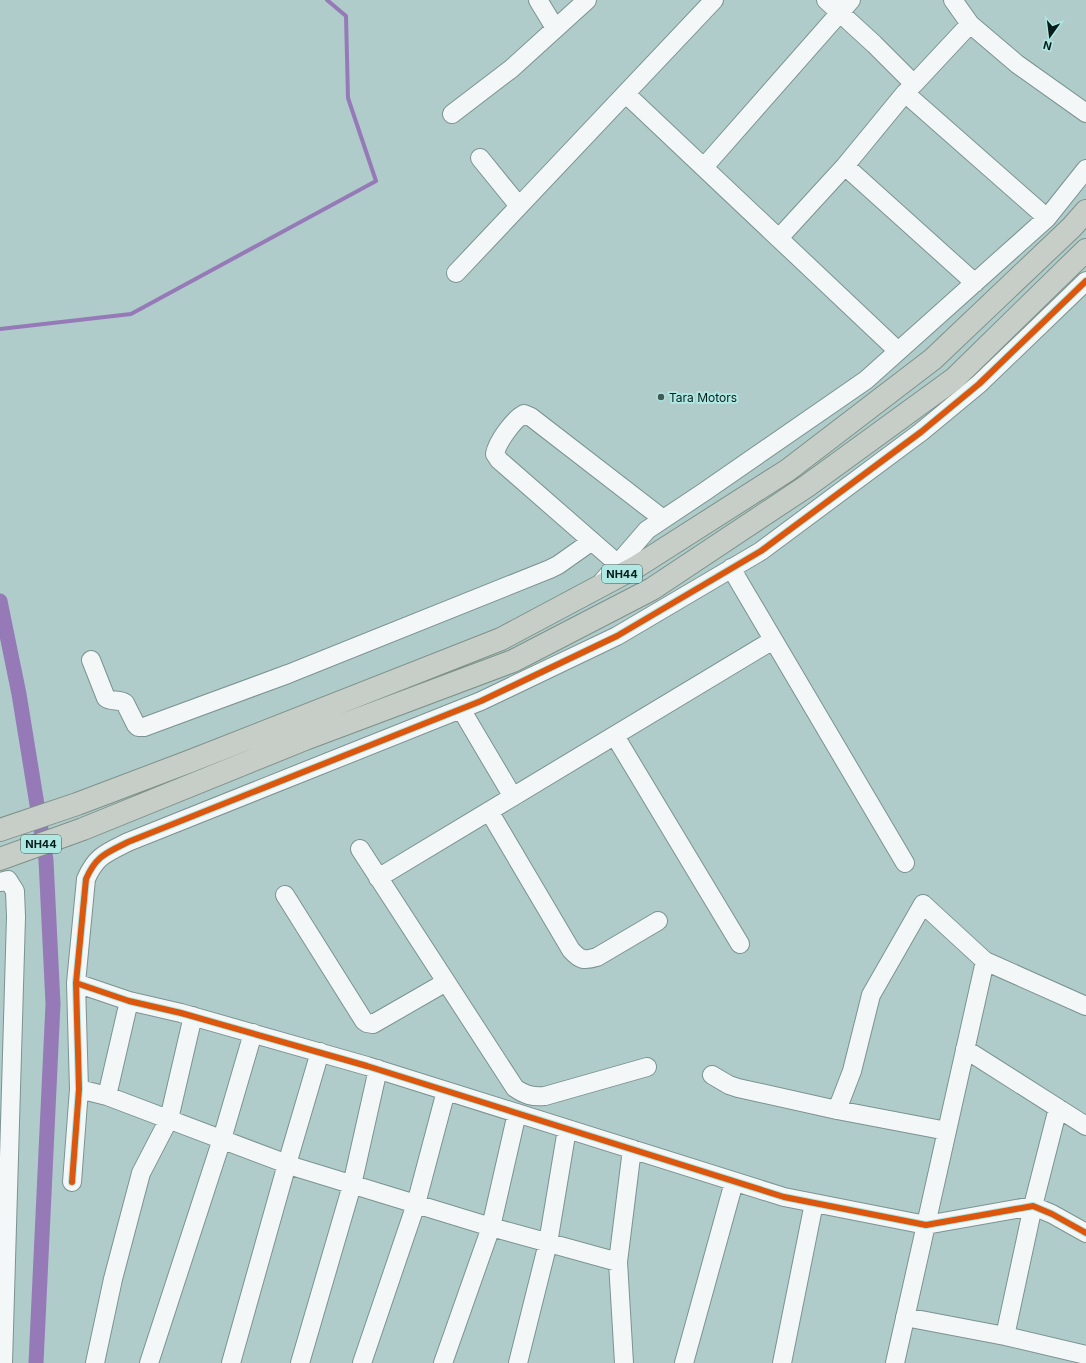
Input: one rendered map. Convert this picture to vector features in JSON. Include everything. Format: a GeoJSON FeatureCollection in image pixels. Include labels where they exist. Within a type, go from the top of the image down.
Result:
{"type":"FeatureCollection","features":[{"type":"Feature","properties":{"kind":"highway","name":"NH44"},"geometry":{"type":"LineString","coordinates":[[0,830],[77,804],[188,762],[501,639],[636,567],[788,470],[933,359],[1086,212]]}},
{"type":"Feature","properties":{"kind":"highway","name":"NH44"},"geometry":{"type":"LineString","coordinates":[[0,859],[83,829],[305,739],[514,661],[652,589],[807,486],[954,379],[1086,250]]}},
{"type":"Feature","properties":{"kind":"street"},"geometry":{"type":"LineString","coordinates":[[538,0],[556,28]]}},
{"type":"Feature","properties":{"kind":"street"},"geometry":{"type":"LineString","coordinates":[[452,114],[511,69],[587,0]]}},
{"type":"Feature","properties":{"kind":"street"},"geometry":{"type":"LineString","coordinates":[[456,273],[714,0]]}},
{"type":"Feature","properties":{"kind":"street"},"geometry":{"type":"LineString","coordinates":[[826,0],[846,6],[910,88],[1047,218]]}},
{"type":"Feature","properties":{"kind":"street"},"geometry":{"type":"LineString","coordinates":[[954,0],[970,24],[1017,64],[1086,113]]}},
{"type":"Feature","properties":{"kind":"street"},"geometry":{"type":"LineString","coordinates":[[704,167],[846,6]]}},
{"type":"Feature","properties":{"kind":"street"},"geometry":{"type":"LineString","coordinates":[[779,238],[845,166],[910,88],[970,24]]}},
{"type":"Feature","properties":{"kind":"street"},"geometry":{"type":"LineString","coordinates":[[626,94],[898,351]]}},
{"type":"Feature","properties":{"kind":"street"},"geometry":{"type":"LineString","coordinates":[[480,158],[519,206]]}},
{"type":"Feature","properties":{"kind":"street"},"geometry":{"type":"LineString","coordinates":[[845,166],[975,283]]}},
{"type":"Feature","properties":{"kind":"street"},"geometry":{"type":"LineString","coordinates":[[597,587],[647,530],[866,380],[1047,218],[1086,169]]}},
{"type":"Feature","properties":{"kind":"street"},"geometry":{"type":"LineString","coordinates":[[72,1182],[79,1089],[76,983],[86,879],[91,867],[100,857],[128,842],[481,701],[617,636],[765,548],[921,432],[979,384],[1086,281]]}},
{"type":"Feature","properties":{"kind":"street"},"geometry":{"type":"LineString","coordinates":[[618,564],[494,454],[496,446],[519,417],[524,414],[532,417],[663,520]]}},
{"type":"Feature","properties":{"kind":"street"},"geometry":{"type":"LineString","coordinates":[[91,660],[106,698],[108,700],[125,703],[136,725],[138,727],[144,727],[288,674],[550,569],[592,541]]}},
{"type":"Feature","properties":{"kind":"street"},"geometry":{"type":"LineString","coordinates":[[731,568],[905,863]]}},
{"type":"Feature","properties":{"kind":"street"},"geometry":{"type":"LineString","coordinates":[[378,878],[773,640]]}},
{"type":"Feature","properties":{"kind":"street"},"geometry":{"type":"LineString","coordinates":[[461,709],[513,797]]}},
{"type":"Feature","properties":{"kind":"street"},"geometry":{"type":"LineString","coordinates":[[615,736],[740,944]]}},
{"type":"Feature","properties":{"kind":"street"},"geometry":{"type":"LineString","coordinates":[[489,811],[571,950],[577,956],[587,960],[597,957],[658,921]]}},
{"type":"Feature","properties":{"kind":"street"},"geometry":{"type":"LineString","coordinates":[[360,849],[515,1088],[525,1095],[535,1097],[545,1096],[647,1067]]}},
{"type":"Feature","properties":{"kind":"street"},"geometry":{"type":"LineString","coordinates":[[0,882],[8,880],[15,891],[8,962],[3,1209],[3,1363]]}},
{"type":"Feature","properties":{"kind":"street"},"geometry":{"type":"LineString","coordinates":[[285,895],[367,1024],[373,1024],[446,982]]}},
{"type":"Feature","properties":{"kind":"street"},"geometry":{"type":"LineString","coordinates":[[837,1110],[852,1071],[871,995],[923,904],[985,961],[1086,1006]]}},
{"type":"Feature","properties":{"kind":"street"},"geometry":{"type":"LineString","coordinates":[[895,1363],[985,961]]}},
{"type":"Feature","properties":{"kind":"street"},"geometry":{"type":"LineString","coordinates":[[76,983],[129,1001],[193,1016],[378,1069],[784,1198],[926,1225],[1033,1206],[1052,1214],[1086,1233]]}},
{"type":"Feature","properties":{"kind":"street"},"geometry":{"type":"LineString","coordinates":[[107,1096],[129,1001]]}},
{"type":"Feature","properties":{"kind":"street"},"geometry":{"type":"LineString","coordinates":[[95,1363],[113,1279],[141,1173],[169,1119],[193,1016]]}},
{"type":"Feature","properties":{"kind":"street"},"geometry":{"type":"LineString","coordinates":[[149,1363],[222,1139],[253,1033]]}},
{"type":"Feature","properties":{"kind":"street"},"geometry":{"type":"LineString","coordinates":[[965,1049],[1086,1126]]}},
{"type":"Feature","properties":{"kind":"street"},"geometry":{"type":"LineString","coordinates":[[232,1363],[287,1164],[320,1052]]}},
{"type":"Feature","properties":{"kind":"street"},"geometry":{"type":"LineString","coordinates":[[300,1363],[352,1185],[378,1069]]}},
{"type":"Feature","properties":{"kind":"street"},"geometry":{"type":"LineString","coordinates":[[712,1075],[729,1086],[837,1110],[947,1131]]}},
{"type":"Feature","properties":{"kind":"street"},"geometry":{"type":"LineString","coordinates":[[79,1089],[107,1096],[287,1164],[352,1185],[491,1227],[618,1262]]}},
{"type":"Feature","properties":{"kind":"street"},"geometry":{"type":"LineString","coordinates":[[362,1363],[416,1204],[446,1091]]}},
{"type":"Feature","properties":{"kind":"street"},"geometry":{"type":"LineString","coordinates":[[1005,1336],[1033,1206],[1058,1108]]}},
{"type":"Feature","properties":{"kind":"street"},"geometry":{"type":"LineString","coordinates":[[443,1363],[491,1227],[517,1113]]}},
{"type":"Feature","properties":{"kind":"street"},"geometry":{"type":"LineString","coordinates":[[518,1363],[548,1243],[567,1129]]}},
{"type":"Feature","properties":{"kind":"street"},"geometry":{"type":"LineString","coordinates":[[624,1363],[618,1262],[632,1149]]}},
{"type":"Feature","properties":{"kind":"street"},"geometry":{"type":"LineString","coordinates":[[684,1363],[734,1182]]}},
{"type":"Feature","properties":{"kind":"street"},"geometry":{"type":"LineString","coordinates":[[782,1363],[814,1203]]}},
{"type":"Feature","properties":{"kind":"street"},"geometry":{"type":"LineString","coordinates":[[905,1317],[1005,1336],[1086,1355]]}},
{"type":"Feature","properties":{"kind":"waterway"},"geometry":{"type":"LineString","coordinates":[[0,329],[131,314],[376,181],[348,98],[346,16],[327,0]]}},
{"type":"Feature","properties":{"kind":"waterway"},"geometry":{"type":"LineString","coordinates":[[0,601],[19,694],[46,860],[53,1004],[36,1363]]}},
{"type":"Feature","properties":{"kind":"cycle path"},"geometry":{"type":"LineString","coordinates":[[72,1182],[79,1089],[76,983],[86,879],[94,865],[102,856],[128,842],[481,701],[617,636],[761,551],[921,432],[979,384],[1086,281]]}},
{"type":"Feature","properties":{"kind":"cycle path"},"geometry":{"type":"LineString","coordinates":[[76,983],[129,1001],[181,1013],[367,1066],[784,1197],[926,1225],[1033,1206],[1052,1214],[1086,1233]]}},
{"type":"Feature","properties":{"kind":"place","name":"Tara Motors"},"geometry":{"type":"Point","coordinates":[661,397]}}]}
